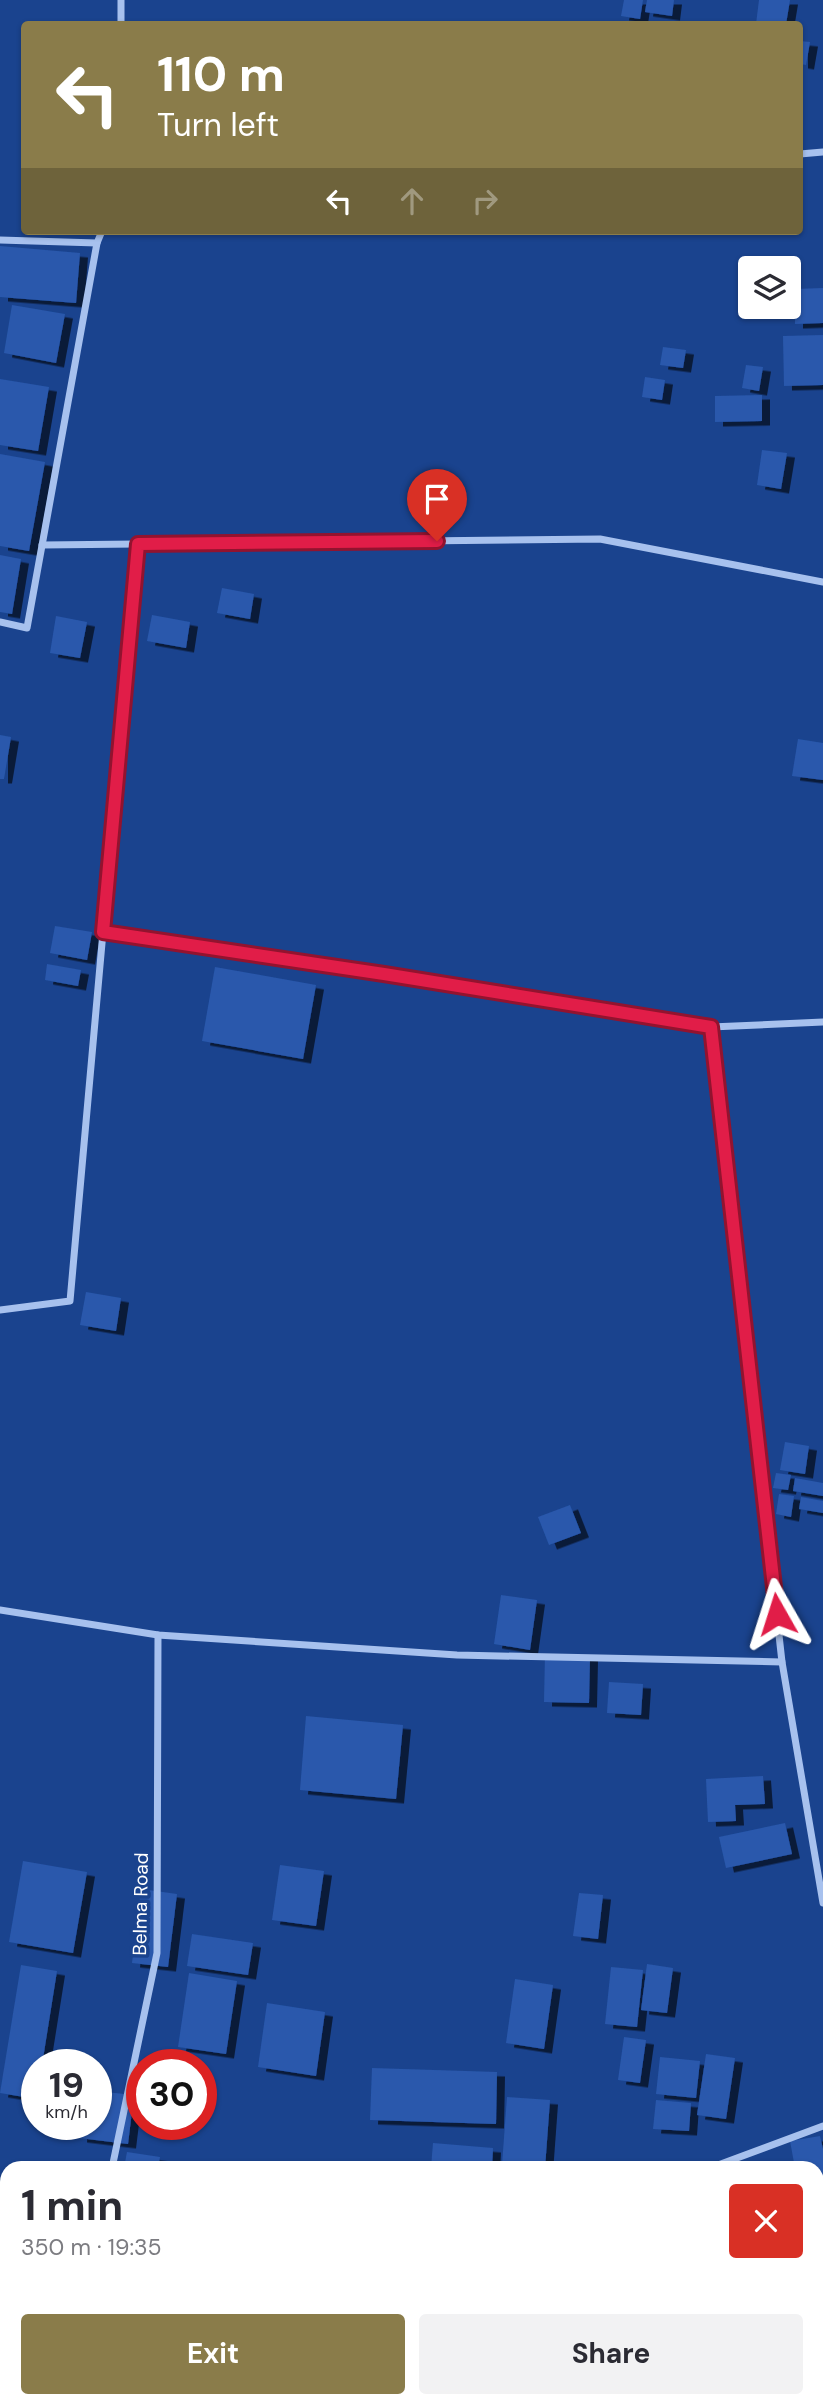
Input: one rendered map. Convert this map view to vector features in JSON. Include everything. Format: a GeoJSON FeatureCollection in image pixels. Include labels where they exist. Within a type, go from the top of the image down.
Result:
{"type":"FeatureCollection","features":[{"type":"Feature","properties":{"kind":"street"},"geometry":{"type":"LineString","coordinates":[[121,0],[121,21]]}},
{"type":"Feature","properties":{"kind":"street"},"geometry":{"type":"LineString","coordinates":[[803,154],[823,152]]}},
{"type":"Feature","properties":{"kind":"street"},"geometry":{"type":"LineString","coordinates":[[0,622],[27,628],[100,235]]}},
{"type":"Feature","properties":{"kind":"street"},"geometry":{"type":"LineString","coordinates":[[0,240],[97,243]]}},
{"type":"Feature","properties":{"kind":"street"},"geometry":{"type":"LineString","coordinates":[[42,545],[600,539],[823,582]]}},
{"type":"Feature","properties":{"kind":"street"},"geometry":{"type":"LineString","coordinates":[[0,1310],[70,1301],[138,544]]}},
{"type":"Feature","properties":{"kind":"street"},"geometry":{"type":"LineString","coordinates":[[103,932],[711,1027],[823,1023]]}},
{"type":"Feature","properties":{"kind":"street"},"geometry":{"type":"LineString","coordinates":[[711,1027],[782,1662],[823,1903]]}},
{"type":"Feature","properties":{"kind":"street"},"geometry":{"type":"LineString","coordinates":[[0,1610],[158,1635],[457,1654],[782,1662]]}},
{"type":"Feature","properties":{"kind":"street","name":"Belma Road"},"geometry":{"type":"LineString","coordinates":[[114,2161],[157,1953],[158,1635]]}},
{"type":"Feature","properties":{"kind":"street"},"geometry":{"type":"LineString","coordinates":[[729,2161],[823,2126]]}},
{"type":"Feature","properties":{"kind":"building"},"geometry":{"type":"Polygon","coordinates":[[[624,0],[643,0],[640,19],[621,16],[624,0]]]}},
{"type":"Feature","properties":{"kind":"building"},"geometry":{"type":"Polygon","coordinates":[[[647,0],[674,0],[672,16],[645,12],[647,0]]]}},
{"type":"Feature","properties":{"kind":"building"},"geometry":{"type":"Polygon","coordinates":[[[759,0],[790,0],[786,21],[756,21],[759,0]]]}},
{"type":"Feature","properties":{"kind":"building"},"geometry":{"type":"Polygon","coordinates":[[[803,41],[810,42],[806,65],[803,64],[803,41]]]}},
{"type":"Feature","properties":{"kind":"building"},"geometry":{"type":"Polygon","coordinates":[[[0,246],[80,253],[76,303],[0,297],[0,246]]]}},
{"type":"Feature","properties":{"kind":"building"},"geometry":{"type":"Polygon","coordinates":[[[823,288],[823,323],[795,324],[795,319],[801,319],[801,289],[823,288]]]}},
{"type":"Feature","properties":{"kind":"building"},"geometry":{"type":"Polygon","coordinates":[[[12,305],[65,314],[56,363],[4,353],[12,305]]]}},
{"type":"Feature","properties":{"kind":"building"},"geometry":{"type":"Polygon","coordinates":[[[823,335],[823,385],[784,386],[783,336],[823,335]]]}},
{"type":"Feature","properties":{"kind":"building"},"geometry":{"type":"Polygon","coordinates":[[[663,347],[686,350],[683,368],[660,365],[663,347]]]}},
{"type":"Feature","properties":{"kind":"building"},"geometry":{"type":"Polygon","coordinates":[[[746,365],[763,367],[759,391],[742,388],[746,365]]]}},
{"type":"Feature","properties":{"kind":"building"},"geometry":{"type":"Polygon","coordinates":[[[645,377],[665,380],[662,400],[642,397],[645,377]]]}},
{"type":"Feature","properties":{"kind":"building"},"geometry":{"type":"Polygon","coordinates":[[[0,379],[49,387],[38,451],[0,445],[0,379]]]}},
{"type":"Feature","properties":{"kind":"building"},"geometry":{"type":"Polygon","coordinates":[[[762,395],[762,421],[715,422],[715,396],[762,395]]]}},
{"type":"Feature","properties":{"kind":"building"},"geometry":{"type":"Polygon","coordinates":[[[762,450],[787,453],[781,489],[757,485],[762,450]]]}},
{"type":"Feature","properties":{"kind":"building"},"geometry":{"type":"Polygon","coordinates":[[[0,454],[45,462],[29,551],[0,546],[0,454]]]}},
{"type":"Feature","properties":{"kind":"building"},"geometry":{"type":"Polygon","coordinates":[[[0,555],[21,559],[12,614],[0,612],[0,555]]]}},
{"type":"Feature","properties":{"kind":"building"},"geometry":{"type":"Polygon","coordinates":[[[222,588],[254,594],[250,619],[217,613],[222,588]]]}},
{"type":"Feature","properties":{"kind":"building"},"geometry":{"type":"Polygon","coordinates":[[[152,615],[190,622],[186,648],[147,641],[152,615]]]}},
{"type":"Feature","properties":{"kind":"building"},"geometry":{"type":"Polygon","coordinates":[[[56,616],[87,622],[80,658],[50,653],[56,616]]]}},
{"type":"Feature","properties":{"kind":"building"},"geometry":{"type":"Polygon","coordinates":[[[0,735],[11,737],[4,779],[0,779],[0,735]]]}},
{"type":"Feature","properties":{"kind":"building"},"geometry":{"type":"Polygon","coordinates":[[[798,739],[823,743],[823,780],[792,776],[798,739]]]}},
{"type":"Feature","properties":{"kind":"building"},"geometry":{"type":"Polygon","coordinates":[[[55,926],[92,932],[87,960],[50,953],[55,926]]]}},
{"type":"Feature","properties":{"kind":"building"},"geometry":{"type":"Polygon","coordinates":[[[47,964],[81,970],[78,986],[45,980],[47,964]]]}},
{"type":"Feature","properties":{"kind":"building"},"geometry":{"type":"Polygon","coordinates":[[[215,967],[316,985],[303,1059],[202,1041],[215,967]]]}},
{"type":"Feature","properties":{"kind":"building"},"geometry":{"type":"Polygon","coordinates":[[[86,1292],[121,1298],[116,1331],[80,1325],[86,1292]]]}},
{"type":"Feature","properties":{"kind":"building"},"geometry":{"type":"Polygon","coordinates":[[[785,1442],[809,1446],[805,1474],[780,1470],[785,1442]]]}},
{"type":"Feature","properties":{"kind":"building"},"geometry":{"type":"Polygon","coordinates":[[[776,1473],[791,1475],[788,1490],[773,1488],[776,1473]]]}},
{"type":"Feature","properties":{"kind":"building"},"geometry":{"type":"Polygon","coordinates":[[[795,1478],[823,1483],[823,1496],[793,1491],[795,1478]]]}},
{"type":"Feature","properties":{"kind":"building"},"geometry":{"type":"Polygon","coordinates":[[[779,1494],[794,1496],[791,1517],[776,1514],[779,1494]]]}},
{"type":"Feature","properties":{"kind":"building"},"geometry":{"type":"Polygon","coordinates":[[[801,1497],[823,1501],[823,1513],[799,1509],[801,1497]]]}},
{"type":"Feature","properties":{"kind":"building"},"geometry":{"type":"Polygon","coordinates":[[[570,1505],[581,1533],[549,1545],[538,1517],[570,1505]]]}},
{"type":"Feature","properties":{"kind":"building"},"geometry":{"type":"Polygon","coordinates":[[[501,1595],[537,1600],[530,1650],[494,1644],[501,1595]]]}},
{"type":"Feature","properties":{"kind":"building"},"geometry":{"type":"Polygon","coordinates":[[[545,1654],[590,1656],[589,1703],[544,1702],[545,1654]]]}},
{"type":"Feature","properties":{"kind":"building"},"geometry":{"type":"Polygon","coordinates":[[[609,1682],[643,1684],[641,1715],[607,1713],[609,1682]]]}},
{"type":"Feature","properties":{"kind":"building"},"geometry":{"type":"Polygon","coordinates":[[[306,1716],[403,1725],[396,1799],[300,1790],[306,1716]]]}},
{"type":"Feature","properties":{"kind":"building"},"geometry":{"type":"Polygon","coordinates":[[[763,1776],[765,1804],[735,1805],[736,1821],[708,1822],[706,1779],[763,1776]]]}},
{"type":"Feature","properties":{"kind":"building"},"geometry":{"type":"Polygon","coordinates":[[[785,1823],[792,1854],[726,1868],[719,1837],[785,1823]]]}},
{"type":"Feature","properties":{"kind":"building"},"geometry":{"type":"Polygon","coordinates":[[[23,1861],[87,1872],[73,1953],[9,1942],[23,1861]]]}},
{"type":"Feature","properties":{"kind":"building"},"geometry":{"type":"Polygon","coordinates":[[[280,1865],[324,1871],[316,1926],[272,1920],[280,1865]]]}},
{"type":"Feature","properties":{"kind":"building"},"geometry":{"type":"Polygon","coordinates":[[[141,1889],[177,1894],[168,1967],[132,1963],[141,1889]]]}},
{"type":"Feature","properties":{"kind":"building"},"geometry":{"type":"Polygon","coordinates":[[[579,1893],[603,1895],[598,1939],[573,1936],[579,1893]]]}},
{"type":"Feature","properties":{"kind":"building"},"geometry":{"type":"Polygon","coordinates":[[[192,1934],[253,1943],[248,1975],[187,1966],[192,1934]]]}},
{"type":"Feature","properties":{"kind":"building"},"geometry":{"type":"Polygon","coordinates":[[[647,1964],[673,1968],[667,2013],[641,2010],[647,1964]]]}},
{"type":"Feature","properties":{"kind":"building"},"geometry":{"type":"Polygon","coordinates":[[[21,1965],[57,1971],[45,2049],[21,2049],[21,2096],[0,2093],[21,1965]]]}},
{"type":"Feature","properties":{"kind":"building"},"geometry":{"type":"Polygon","coordinates":[[[611,1967],[643,1970],[637,2027],[605,2024],[611,1967]]]}},
{"type":"Feature","properties":{"kind":"building"},"geometry":{"type":"Polygon","coordinates":[[[189,1973],[237,1981],[226,2054],[217,2053],[217,2049],[178,2047],[189,1973]]]}},
{"type":"Feature","properties":{"kind":"building"},"geometry":{"type":"Polygon","coordinates":[[[515,1979],[553,1985],[544,2049],[506,2043],[515,1979]]]}},
{"type":"Feature","properties":{"kind":"building"},"geometry":{"type":"Polygon","coordinates":[[[267,2003],[325,2012],[316,2076],[258,2067],[267,2003]]]}},
{"type":"Feature","properties":{"kind":"building"},"geometry":{"type":"Polygon","coordinates":[[[624,2037],[646,2040],[640,2083],[618,2080],[624,2037]]]}},
{"type":"Feature","properties":{"kind":"building"},"geometry":{"type":"Polygon","coordinates":[[[706,2054],[735,2058],[726,2119],[697,2115],[706,2054]]]}},
{"type":"Feature","properties":{"kind":"building"},"geometry":{"type":"Polygon","coordinates":[[[660,2057],[700,2061],[696,2098],[656,2094],[660,2057]]]}},
{"type":"Feature","properties":{"kind":"building"},"geometry":{"type":"Polygon","coordinates":[[[372,2068],[497,2072],[496,2124],[370,2120],[372,2068]]]}},
{"type":"Feature","properties":{"kind":"building"},"geometry":{"type":"Polygon","coordinates":[[[112,2093],[126,2094],[128,2144],[95,2140],[112,2140],[112,2093]]]}},
{"type":"Feature","properties":{"kind":"building"},"geometry":{"type":"Polygon","coordinates":[[[507,2097],[550,2100],[546,2161],[502,2161],[507,2097]]]}},
{"type":"Feature","properties":{"kind":"building"},"geometry":{"type":"Polygon","coordinates":[[[656,2100],[691,2103],[689,2131],[653,2129],[656,2100]]]}},
{"type":"Feature","properties":{"kind":"building"},"geometry":{"type":"Polygon","coordinates":[[[820,2136],[823,2161],[794,2161],[790,2141],[820,2136]]]}},
{"type":"Feature","properties":{"kind":"building"},"geometry":{"type":"Polygon","coordinates":[[[433,2143],[493,2148],[492,2161],[432,2161],[433,2143]]]}},
{"type":"Feature","properties":{"kind":"building"},"geometry":{"type":"Polygon","coordinates":[[[127,2152],[160,2157],[159,2161],[125,2161],[127,2152]]]}},
{"type":"Feature","properties":{"kind":"route"},"geometry":{"type":"LineString","coordinates":[[437,541],[138,544],[103,932],[711,1027],[777,1614]]}}]}
